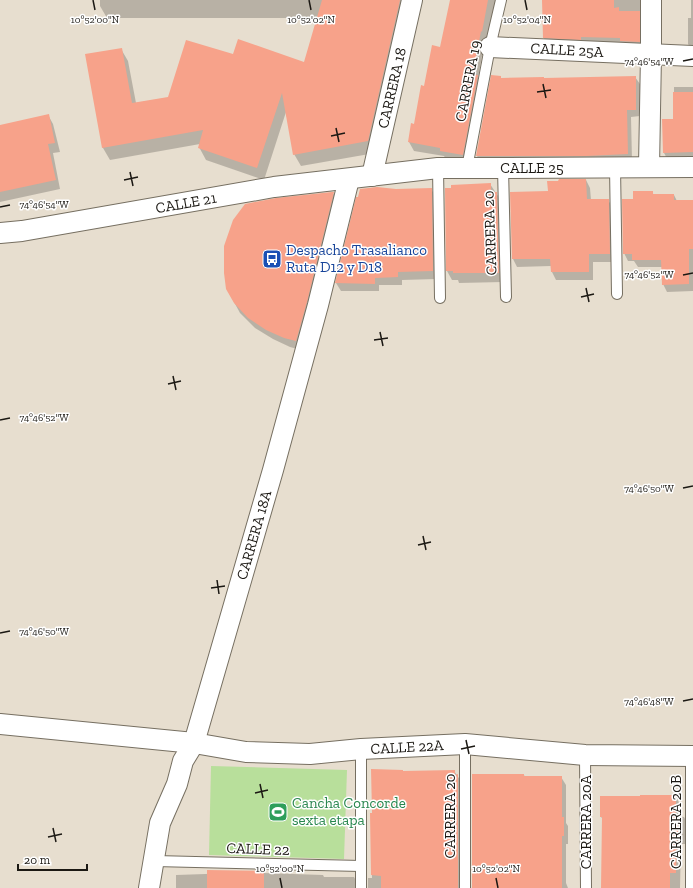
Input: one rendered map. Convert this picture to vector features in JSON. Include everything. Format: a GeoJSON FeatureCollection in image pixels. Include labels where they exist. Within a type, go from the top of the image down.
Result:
{"type":"FeatureCollection","features":[{"type":"Feature","properties":{"kind":"street","name":"CARRERA 18"},"geometry":{"type":"LineString","coordinates":[[372,176],[412,0]]}},
{"type":"Feature","properties":{"kind":"street"},"geometry":{"type":"LineString","coordinates":[[649,167],[651,0]]}},
{"type":"Feature","properties":{"kind":"street","name":"CALLE 25A"},"geometry":{"type":"LineString","coordinates":[[490,47],[693,56]]}},
{"type":"Feature","properties":{"kind":"street","name":"CALLE 25"},"geometry":{"type":"LineString","coordinates":[[372,176],[438,168],[693,167]]}},
{"type":"Feature","properties":{"kind":"street","name":"CALLE 21"},"geometry":{"type":"LineString","coordinates":[[0,233],[22,231],[274,187],[372,176]]}},
{"type":"Feature","properties":{"kind":"street","name":"CARRERA 18A"},"geometry":{"type":"LineString","coordinates":[[149,888],[155,861],[160,823],[177,784],[183,761],[194,743],[273,470],[318,304],[349,179]]}},
{"type":"Feature","properties":{"kind":"street","name":"CALLE 22A"},"geometry":{"type":"LineString","coordinates":[[0,724],[194,743],[246,752],[310,754],[361,749],[465,744],[585,755],[692,756]]}},
{"type":"Feature","properties":{"kind":"lane","name":"CARRERA 19"},"geometry":{"type":"LineString","coordinates":[[467,168],[490,47],[501,0]]}},
{"type":"Feature","properties":{"kind":"lane"},"geometry":{"type":"LineString","coordinates":[[615,167],[617,294]]}},
{"type":"Feature","properties":{"kind":"lane"},"geometry":{"type":"LineString","coordinates":[[438,168],[440,298]]}},
{"type":"Feature","properties":{"kind":"lane","name":"CARRERA 20"},"geometry":{"type":"LineString","coordinates":[[503,168],[506,297]]}},
{"type":"Feature","properties":{"kind":"lane","name":"CARRERA 20"},"geometry":{"type":"LineString","coordinates":[[465,744],[465,888]]}},
{"type":"Feature","properties":{"kind":"lane"},"geometry":{"type":"LineString","coordinates":[[361,749],[361,888]]}},
{"type":"Feature","properties":{"kind":"lane","name":"CARRERA 20A"},"geometry":{"type":"LineString","coordinates":[[585,755],[586,888]]}},
{"type":"Feature","properties":{"kind":"lane","name":"CARRERA 20B"},"geometry":{"type":"LineString","coordinates":[[690,888],[692,756]]}},
{"type":"Feature","properties":{"kind":"lane","name":"CALLE 22"},"geometry":{"type":"LineString","coordinates":[[155,861],[361,866]]}},
{"type":"Feature","properties":{"kind":"green space","name":"Cancha Concorde sexta etapa"},"geometry":{"type":"Polygon","coordinates":[[[211,766],[347,770],[344,859],[209,855],[211,766]]]}},
{"type":"Feature","properties":{"kind":"building"},"geometry":{"type":"Polygon","coordinates":[[[322,0],[400,0],[368,141],[293,155],[282,93],[257,168],[198,148],[203,130],[102,148],[85,54],[122,48],[132,103],[168,97],[186,40],[233,54],[238,39],[304,62],[322,0]]]}},
{"type":"Feature","properties":{"kind":"building"},"geometry":{"type":"Polygon","coordinates":[[[450,0],[488,0],[473,75],[478,75],[463,155],[440,151],[440,148],[408,142],[411,123],[414,124],[421,85],[424,86],[432,45],[440,47],[450,0]]]}},
{"type":"Feature","properties":{"kind":"building"},"geometry":{"type":"Polygon","coordinates":[[[542,0],[614,0],[614,8],[619,7],[619,11],[640,11],[640,42],[620,41],[620,38],[581,37],[581,40],[543,38],[542,0]]]}},
{"type":"Feature","properties":{"kind":"building"},"geometry":{"type":"Polygon","coordinates":[[[491,75],[501,76],[501,78],[636,76],[636,110],[627,110],[628,154],[586,156],[476,156],[491,75]]]}},
{"type":"Feature","properties":{"kind":"building"},"geometry":{"type":"Polygon","coordinates":[[[673,92],[693,92],[693,152],[663,153],[662,119],[673,119],[673,92]]]}},
{"type":"Feature","properties":{"kind":"building"},"geometry":{"type":"Polygon","coordinates":[[[49,114],[55,143],[48,144],[56,180],[0,192],[0,125],[49,114]]]}},
{"type":"Feature","properties":{"kind":"building"},"geometry":{"type":"Polygon","coordinates":[[[559,179],[586,179],[587,199],[609,199],[610,254],[589,254],[589,272],[551,272],[550,259],[512,259],[510,192],[548,191],[547,181],[558,181],[559,179]]]}},
{"type":"Feature","properties":{"kind":"building"},"geometry":{"type":"Polygon","coordinates":[[[491,183],[491,192],[497,192],[499,273],[453,273],[453,271],[446,271],[445,188],[451,188],[451,185],[491,183]]]}},
{"type":"Feature","properties":{"kind":"building"},"geometry":{"type":"Polygon","coordinates":[[[377,187],[396,189],[432,188],[433,271],[398,272],[398,277],[375,278],[375,284],[335,283],[356,197],[358,197],[360,189],[377,187]]]}},
{"type":"Feature","properties":{"kind":"building"},"geometry":{"type":"Polygon","coordinates":[[[633,191],[653,191],[653,194],[674,194],[674,200],[693,200],[693,249],[689,249],[689,284],[662,285],[661,260],[632,260],[632,254],[623,254],[622,199],[633,199],[633,191]]]}},
{"type":"Feature","properties":{"kind":"building","name":"Despacho Trasalianco Ruta D12 y D18"},"geometry":{"type":"Polygon","coordinates":[[[334,192],[296,341],[284,338],[266,330],[248,318],[234,303],[226,289],[224,273],[224,246],[233,220],[245,204],[276,198],[334,192]]]}},
{"type":"Feature","properties":{"kind":"building"},"geometry":{"type":"Polygon","coordinates":[[[371,769],[403,771],[455,770],[455,775],[458,774],[458,888],[381,888],[381,876],[371,875],[371,769]]]}},
{"type":"Feature","properties":{"kind":"building"},"geometry":{"type":"Polygon","coordinates":[[[472,774],[562,776],[562,817],[564,817],[564,836],[562,836],[562,888],[472,888],[472,774]]]}},
{"type":"Feature","properties":{"kind":"building"},"geometry":{"type":"Polygon","coordinates":[[[676,795],[678,835],[676,873],[670,873],[670,888],[601,888],[602,817],[600,817],[600,796],[676,795]]]}},
{"type":"Feature","properties":{"kind":"building"},"geometry":{"type":"Polygon","coordinates":[[[207,870],[264,871],[264,888],[207,888],[207,870]]]}},
{"type":"Feature","properties":{"kind":"place","name":"Despacho Trasalianco Ruta D12 y D18"},"geometry":{"type":"Point","coordinates":[272,259]}},
{"type":"Feature","properties":{"kind":"place","name":"Cancha Concorde sexta etapa"},"geometry":{"type":"Point","coordinates":[278,812]}}]}
